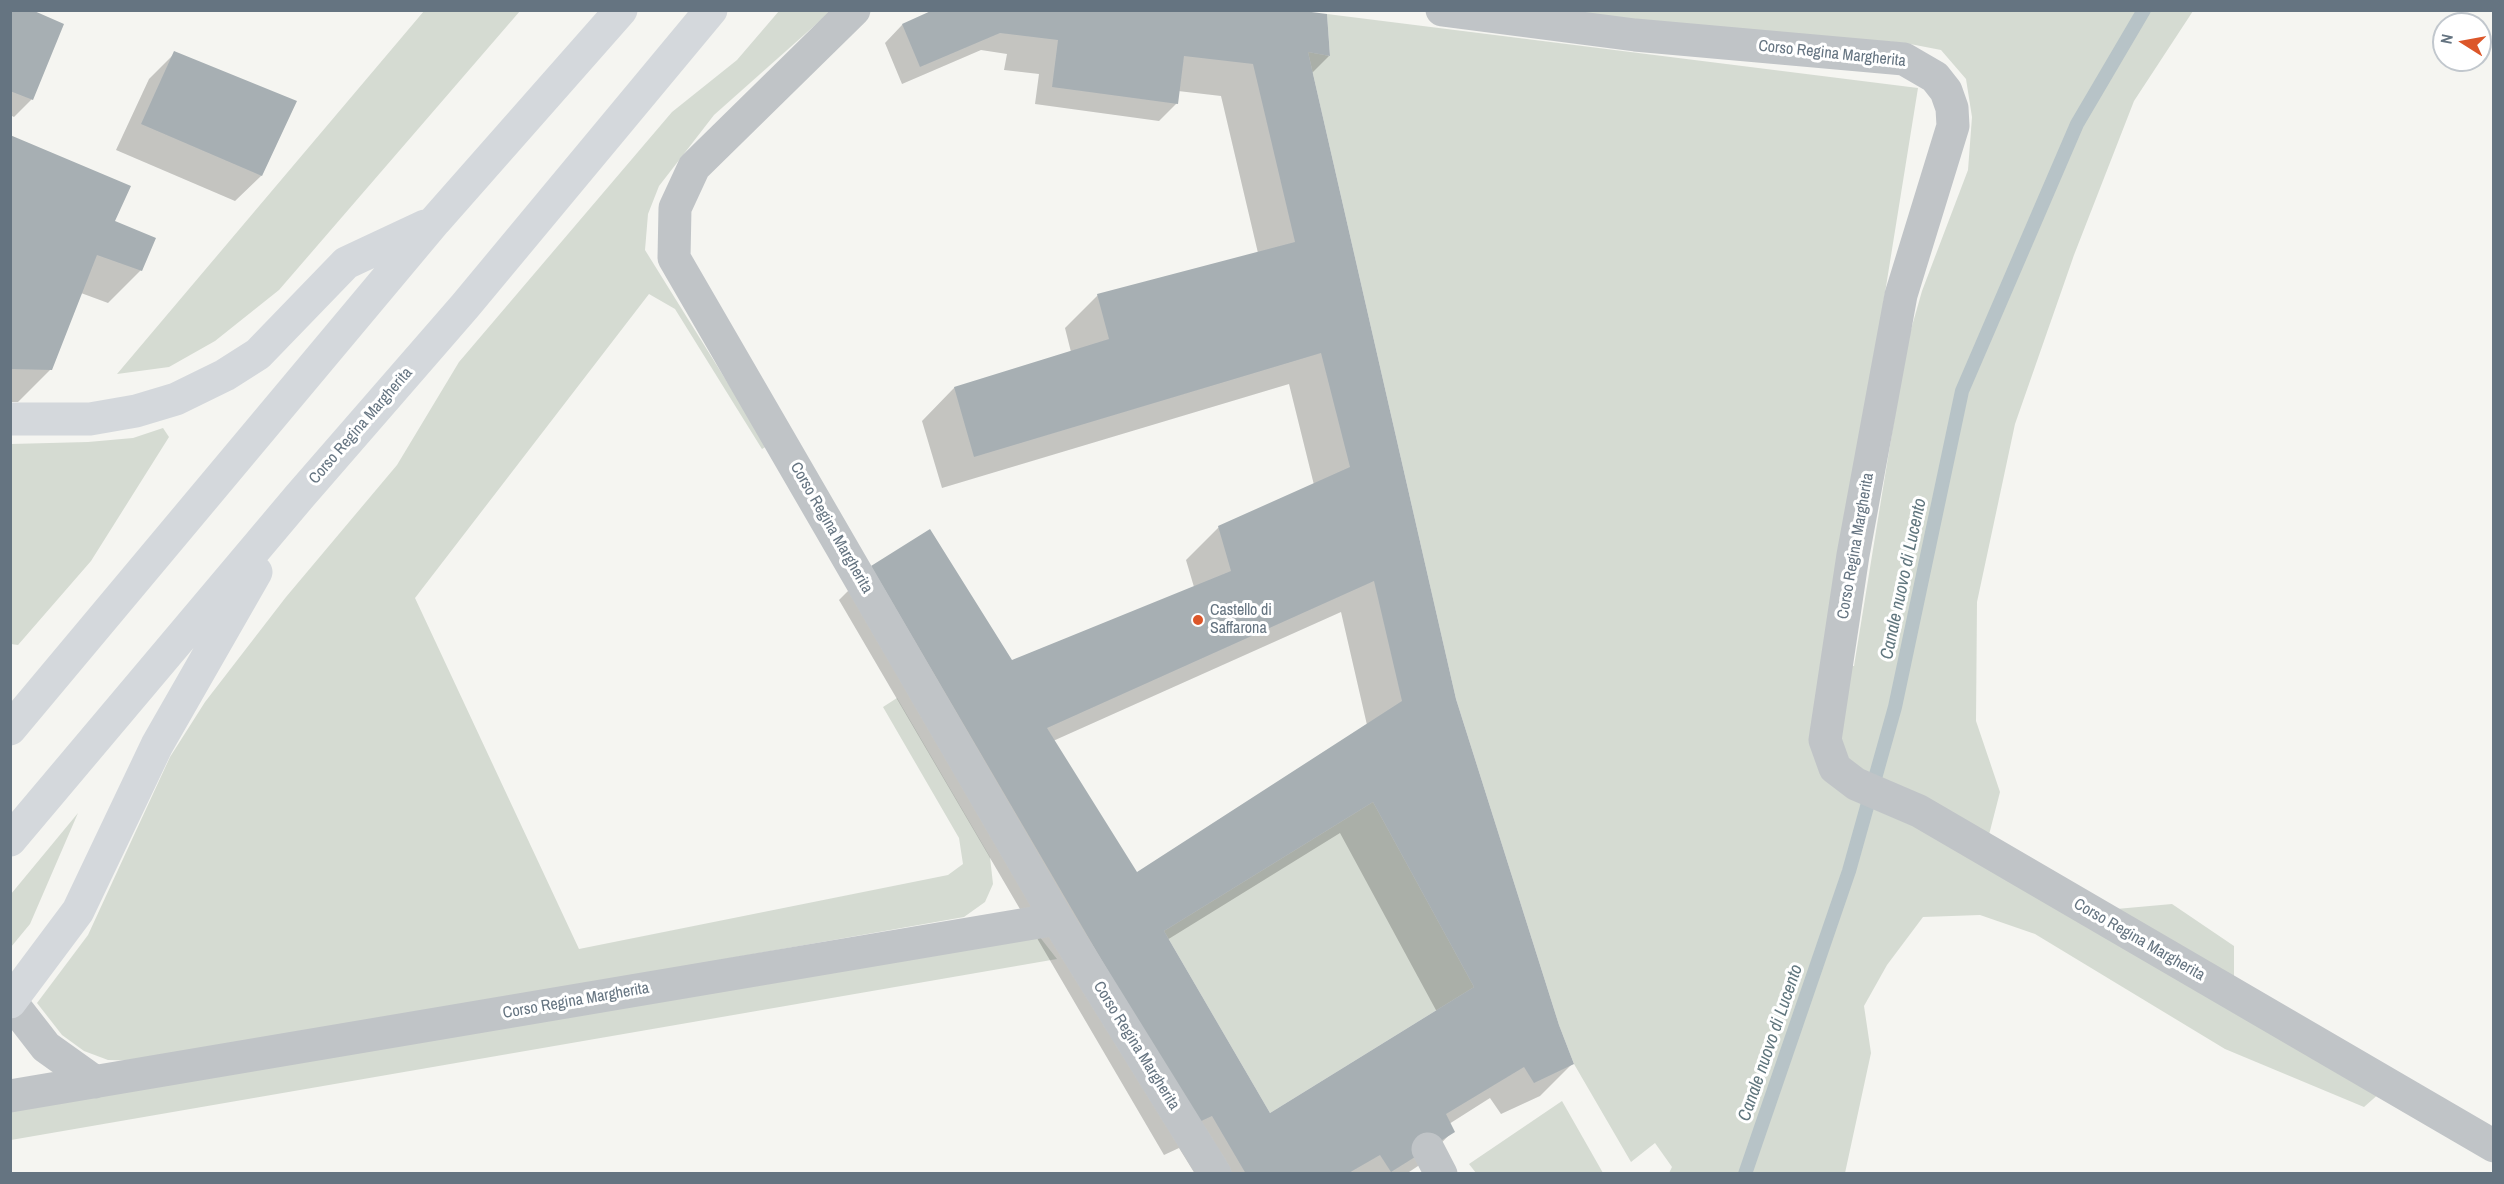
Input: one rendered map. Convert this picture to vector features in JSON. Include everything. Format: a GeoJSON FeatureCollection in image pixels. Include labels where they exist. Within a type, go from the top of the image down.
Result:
{"type":"FeatureCollection","features":[{"type":"Feature","properties":{"kind":"main road"},"geometry":{"type":"LineString","coordinates":[[10,729],[435,221],[621,10]]}},
{"type":"Feature","properties":{"kind":"main road","name":"Corso Regina Margherita"},"geometry":{"type":"LineString","coordinates":[[10,840],[299,498],[465,306],[711,10]]}},
{"type":"Feature","properties":{"kind":"main road"},"geometry":{"type":"LineString","coordinates":[[10,419],[90,418],[136,411],[176,399],[225,375],[258,354],[346,263],[435,221]]}},
{"type":"Feature","properties":{"kind":"main road"},"geometry":{"type":"LineString","coordinates":[[11,1002],[78,911],[157,745],[299,498]]}},
{"type":"Feature","properties":{"kind":"street","name":"Corso Regina Margherita"},"geometry":{"type":"LineString","coordinates":[[854,10],[694,167],[675,208],[674,258],[1057,919],[1215,1173]]}},
{"type":"Feature","properties":{"kind":"street","name":"Corso Regina Margherita"},"geometry":{"type":"LineString","coordinates":[[1442,10],[1635,35],[1904,59],[1935,77],[1947,91],[1952,108],[1953,126],[1901,296],[1853,555],[1827,728],[1826,740],[1835,768],[1856,784],[1939,823],[2493,1146]]}},
{"type":"Feature","properties":{"kind":"street","name":"Corso Regina Margherita"},"geometry":{"type":"LineString","coordinates":[[10,1096],[1057,919]]}},
{"type":"Feature","properties":{"kind":"street"},"geometry":{"type":"LineString","coordinates":[[11,1002],[46,1047],[95,1083]]}},
{"type":"Feature","properties":{"kind":"shaded area"},"geometry":{"type":"Polygon","coordinates":[[[424,11],[520,11],[279,290],[215,341],[169,367],[117,374],[424,11]]]}},
{"type":"Feature","properties":{"kind":"shaded area"},"geometry":{"type":"Polygon","coordinates":[[[779,11],[831,11],[714,115],[659,186],[648,214],[645,250],[767,446],[762,449],[675,309],[649,294],[415,598],[579,949],[948,875],[963,864],[959,838],[883,707],[897,698],[990,857],[993,884],[985,902],[964,917],[146,1061],[108,1060],[84,1051],[62,1035],[37,1003],[88,935],[170,757],[205,702],[286,597],[397,465],[459,362],[672,112],[737,60],[779,11]]]}},
{"type":"Feature","properties":{"kind":"shaded area"},"geometry":{"type":"Polygon","coordinates":[[[1567,11],[2193,11],[2134,101],[2074,255],[2015,424],[1977,602],[1976,721],[2000,792],[1982,862],[2072,913],[2172,904],[2234,946],[2234,976],[2381,1092],[2364,1107],[2225,1049],[2035,934],[1980,915],[1923,917],[1887,965],[1864,1006],[1871,1053],[1845,1173],[1669,1173],[1672,1167],[1655,1143],[1631,1162],[1574,1064],[1559,1025],[1456,699],[1308,52],[1330,56],[1327,14],[1918,88],[1825,665],[1854,666],[1906,347],[1922,291],[1968,170],[1972,117],[1966,79],[1941,50],[1905,43],[1641,21],[1567,11]]]}},
{"type":"Feature","properties":{"kind":"shaded area"},"geometry":{"type":"Polygon","coordinates":[[[163,428],[169,437],[91,561],[18,645],[11,644],[11,444],[133,438],[163,428]]]}},
{"type":"Feature","properties":{"kind":"shaded area"},"geometry":{"type":"Polygon","coordinates":[[[1373,802],[1474,987],[1270,1113],[1164,931],[1373,802]]]}},
{"type":"Feature","properties":{"kind":"shaded area"},"geometry":{"type":"Polygon","coordinates":[[[78,813],[30,924],[11,947],[11,894],[78,813]]]}},
{"type":"Feature","properties":{"kind":"shaded area"},"geometry":{"type":"Polygon","coordinates":[[[1039,936],[1057,959],[11,1140],[11,1111],[1039,936]]]}},
{"type":"Feature","properties":{"kind":"shaded area"},"geometry":{"type":"Polygon","coordinates":[[[1562,1101],[1603,1173],[1476,1173],[1469,1164],[1562,1101]]]}},
{"type":"Feature","properties":{"kind":"building"},"geometry":{"type":"Polygon","coordinates":[[[10,10],[32,10],[64,24],[33,100],[10,91],[10,10]]]}},
{"type":"Feature","properties":{"kind":"building","name":"Castello di Saffarona"},"geometry":{"type":"Polygon","coordinates":[[[933,10],[1296,10],[1327,14],[1330,56],[1308,52],[1456,699],[1559,1025],[1574,1064],[1534,1083],[1524,1067],[1446,1114],[1455,1132],[1391,1172],[1380,1155],[1347,1174],[1246,1174],[1212,1116],[1197,1123],[871,566],[930,529],[1012,660],[1231,571],[1218,526],[1350,467],[1321,353],[974,457],[954,387],[1109,339],[1097,294],[1295,242],[1253,64],[1184,56],[1178,104],[1052,87],[1058,40],[1000,33],[920,67],[902,24],[933,10]],[[1374,581],[1047,728],[1137,872],[1402,701],[1374,581]],[[1373,802],[1164,931],[1270,1113],[1474,987],[1373,802]]]}},
{"type":"Feature","properties":{"kind":"building"},"geometry":{"type":"Polygon","coordinates":[[[174,51],[297,101],[262,176],[141,124],[174,51]]]}},
{"type":"Feature","properties":{"kind":"building"},"geometry":{"type":"Polygon","coordinates":[[[10,135],[131,186],[115,221],[156,238],[142,271],[97,255],[52,370],[10,369],[10,135]]]}},
{"type":"Feature","properties":{"kind":"waterway","name":"Canale nuovo di Lucento"},"geometry":{"type":"LineString","coordinates":[[1745,1174],[1849,871],[1895,707],[1962,391],[2077,124],[2144,10]]}},
{"type":"Feature","properties":{"kind":"place","name":"Castello di Saffarona"},"geometry":{"type":"Point","coordinates":[1198,620]}}]}
